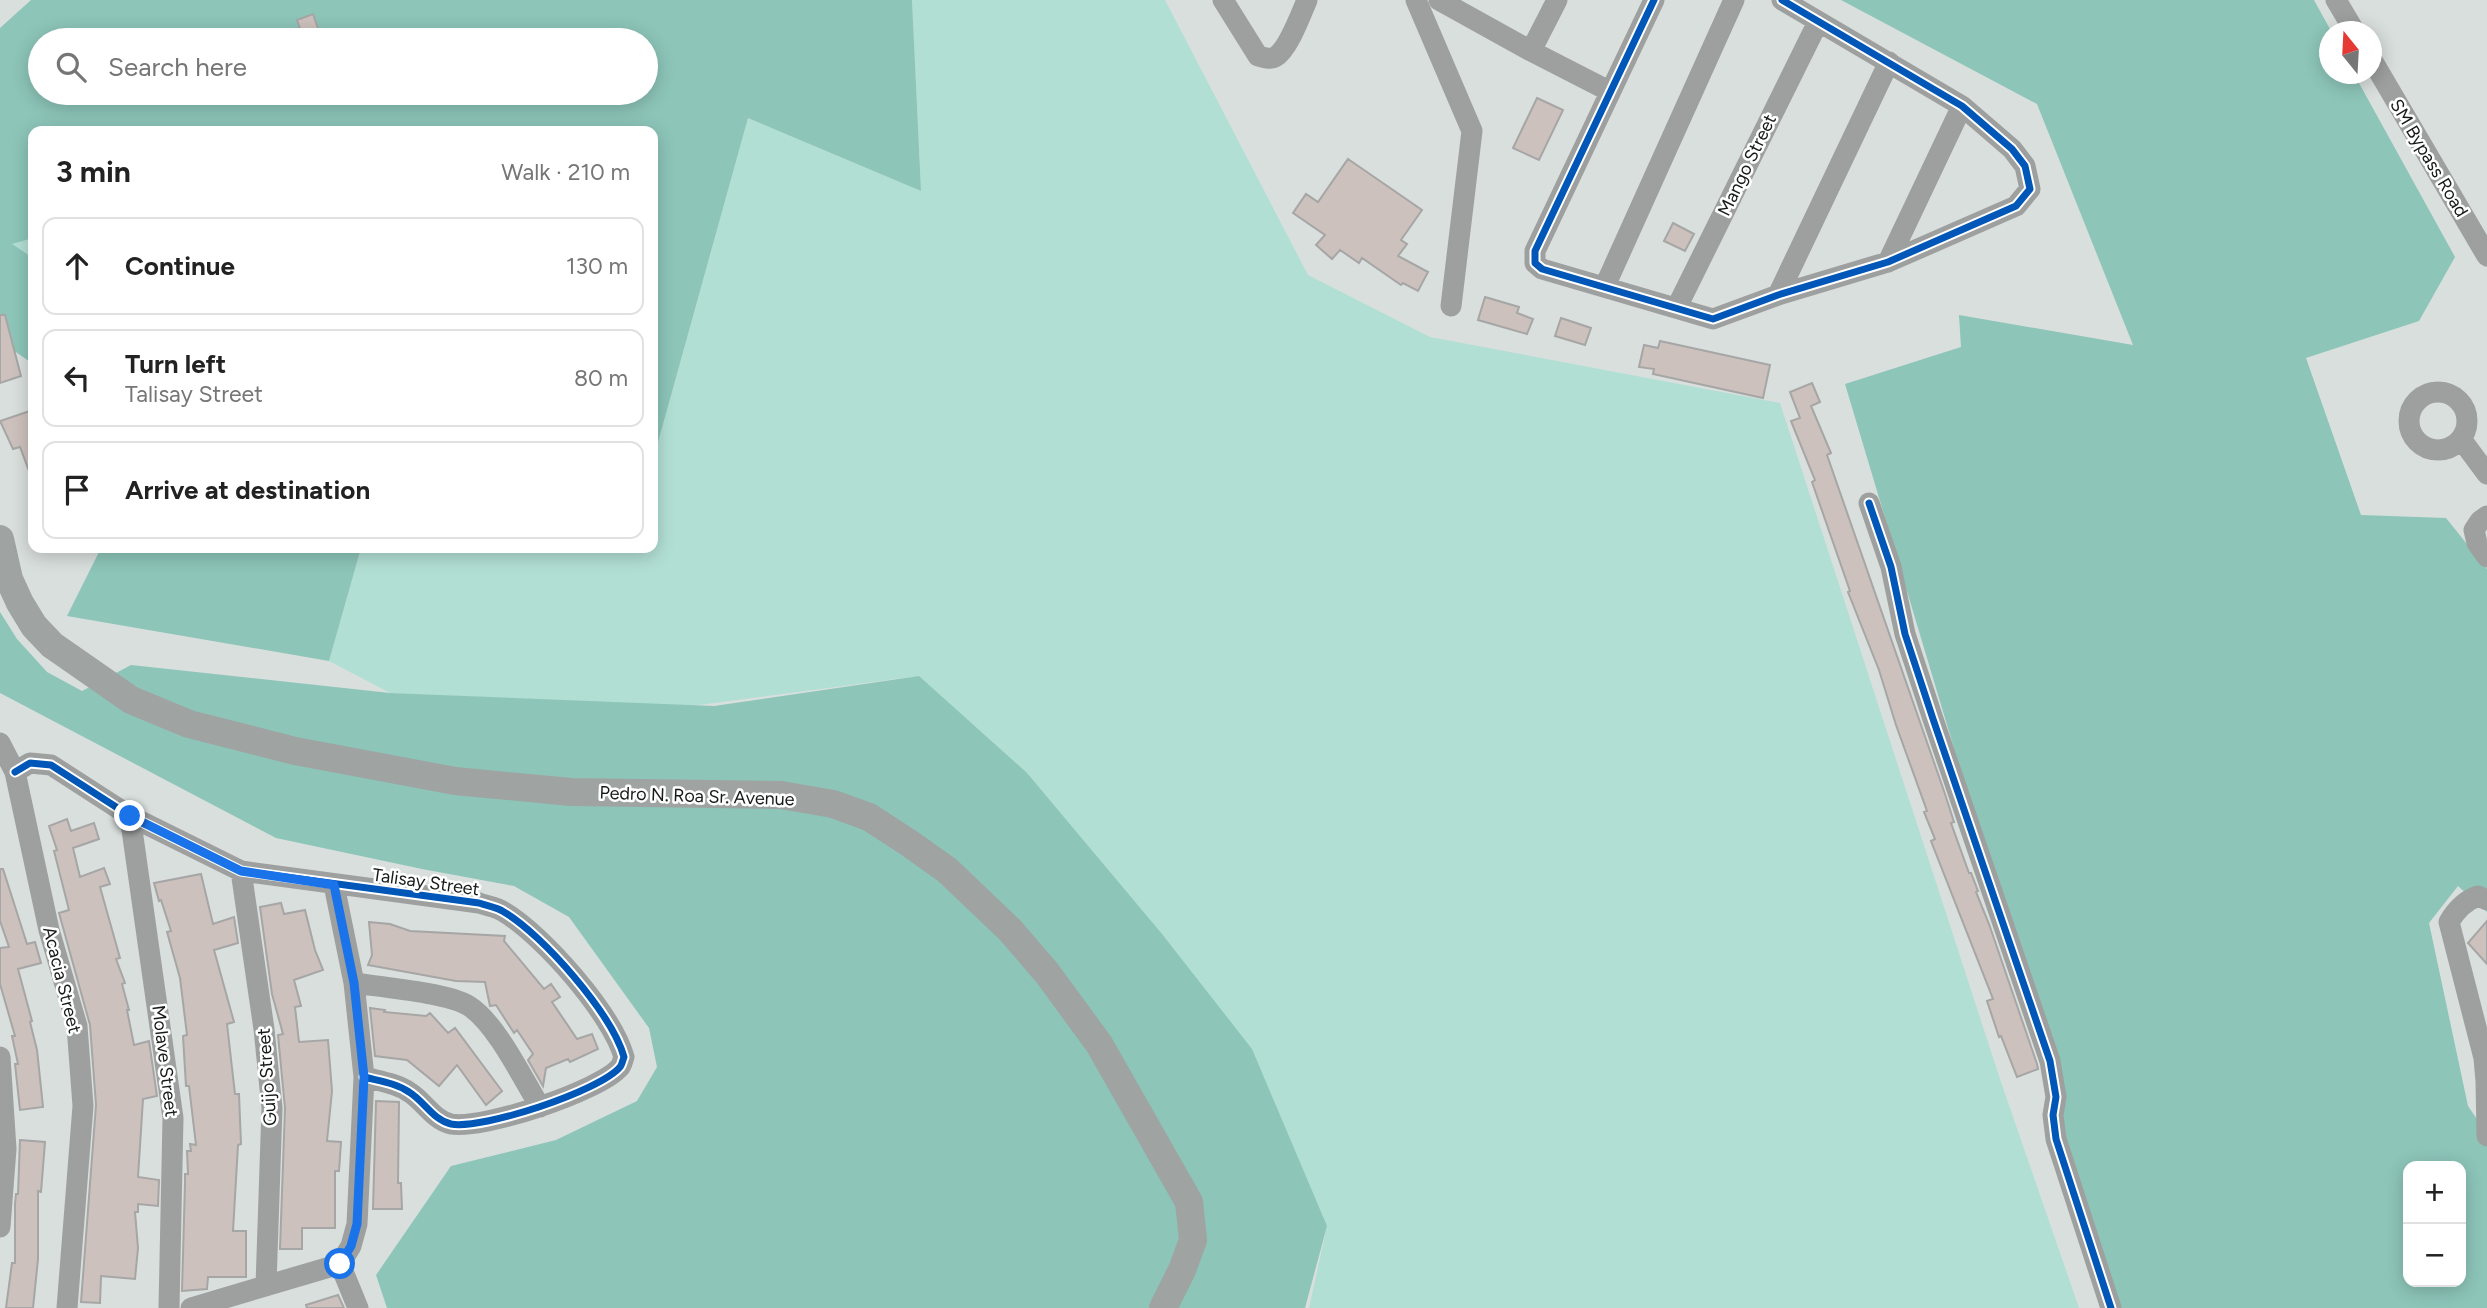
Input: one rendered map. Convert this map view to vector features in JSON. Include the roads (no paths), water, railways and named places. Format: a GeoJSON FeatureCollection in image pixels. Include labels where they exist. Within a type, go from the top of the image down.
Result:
{"type":"FeatureCollection","features":[{"type":"Feature","properties":{"kind":"main road","name":"Pedro N. Roa Sr. Avenue"},"geometry":{"type":"LineString","coordinates":[[0,539],[9,579],[20,604],[34,626],[52,645],[131,700],[190,724],[295,751],[455,781],[571,792],[781,795],[833,804],[869,817],[909,843],[947,870],[1010,930],[1047,973],[1100,1044],[1189,1202],[1193,1240],[1163,1308]]}},
{"type":"Feature","properties":{"kind":"street"},"geometry":{"type":"LineString","coordinates":[[1223,0],[1258,56],[1268,58],[1276,56],[1286,44],[1307,0]]}},
{"type":"Feature","properties":{"kind":"street"},"geometry":{"type":"LineString","coordinates":[[1416,0],[1472,131],[1451,306]]}},
{"type":"Feature","properties":{"kind":"street"},"geometry":{"type":"LineString","coordinates":[[1439,0],[1473,9],[1531,51],[1609,91]]}},
{"type":"Feature","properties":{"kind":"street"},"geometry":{"type":"LineString","coordinates":[[1531,51],[1558,0]]}},
{"type":"Feature","properties":{"kind":"street"},"geometry":{"type":"LineString","coordinates":[[1654,0],[1535,251],[1535,262],[1542,269],[1713,319],[1778,295],[1888,262],[2016,206],[2030,189],[2025,166],[2012,149],[1962,106],[1782,0]]}},
{"type":"Feature","properties":{"kind":"street"},"geometry":{"type":"LineString","coordinates":[[1605,286],[1734,0]]}},
{"type":"Feature","properties":{"kind":"street"},"geometry":{"type":"LineString","coordinates":[[2336,0],[2348,21]]}},
{"type":"Feature","properties":{"kind":"street","name":"Mango Street"},"geometry":{"type":"LineString","coordinates":[[1677,307],[1818,22]]}},
{"type":"Feature","properties":{"kind":"street"},"geometry":{"type":"LineString","coordinates":[[1778,295],[1889,62]]}},
{"type":"Feature","properties":{"kind":"street","name":"SM Bypass Road"},"geometry":{"type":"LineString","coordinates":[[2382,79],[2487,256]]}},
{"type":"Feature","properties":{"kind":"street"},"geometry":{"type":"LineString","coordinates":[[1888,262],[1962,106]]}},
{"type":"Feature","properties":{"kind":"street"},"geometry":{"type":"LineString","coordinates":[[2461,439],[2487,474]]}},
{"type":"Feature","properties":{"kind":"street"},"geometry":{"type":"LineString","coordinates":[[1869,503],[1891,567],[1905,634],[2050,1061],[2056,1097],[2053,1115],[2056,1139],[2111,1308]]}},
{"type":"Feature","properties":{"kind":"street"},"geometry":{"type":"LineString","coordinates":[[2487,516],[2474,530],[2477,543],[2487,557]]}},
{"type":"Feature","properties":{"kind":"street","name":"Acacia Street"},"geometry":{"type":"LineString","coordinates":[[0,743],[15,772],[49,930],[76,1026],[83,1106],[67,1308]]}},
{"type":"Feature","properties":{"kind":"street","name":"Talisay Street"},"geometry":{"type":"LineString","coordinates":[[15,772],[30,763],[51,765],[130,816],[241,871],[478,904],[503,911],[534,935],[568,969],[606,1020],[624,1057],[621,1066],[607,1077],[540,1107],[496,1121],[471,1125],[449,1123],[435,1116],[402,1087],[364,1077]]}},
{"type":"Feature","properties":{"kind":"street","name":"Molave Street"},"geometry":{"type":"LineString","coordinates":[[130,816],[173,1118],[169,1308]]}},
{"type":"Feature","properties":{"kind":"street","name":"Guijo Street"},"geometry":{"type":"LineString","coordinates":[[241,871],[264,1029],[272,1108],[266,1285]]}},
{"type":"Feature","properties":{"kind":"street"},"geometry":{"type":"LineString","coordinates":[[191,1308],[340,1264],[351,1246],[357,1224],[364,1077],[354,983],[334,885]]}},
{"type":"Feature","properties":{"kind":"street"},"geometry":{"type":"LineString","coordinates":[[2487,900],[2478,896],[2473,898],[2456,909],[2449,922],[2484,1058],[2487,1136]]}},
{"type":"Feature","properties":{"kind":"street"},"geometry":{"type":"LineString","coordinates":[[354,983],[445,998],[468,1005],[482,1016],[492,1030],[540,1107]]}},
{"type":"Feature","properties":{"kind":"street"},"geometry":{"type":"LineString","coordinates":[[0,1057],[5,1163],[0,1227]]}},
{"type":"Feature","properties":{"kind":"street"},"geometry":{"type":"LineString","coordinates":[[340,1264],[358,1308]]}}]}
